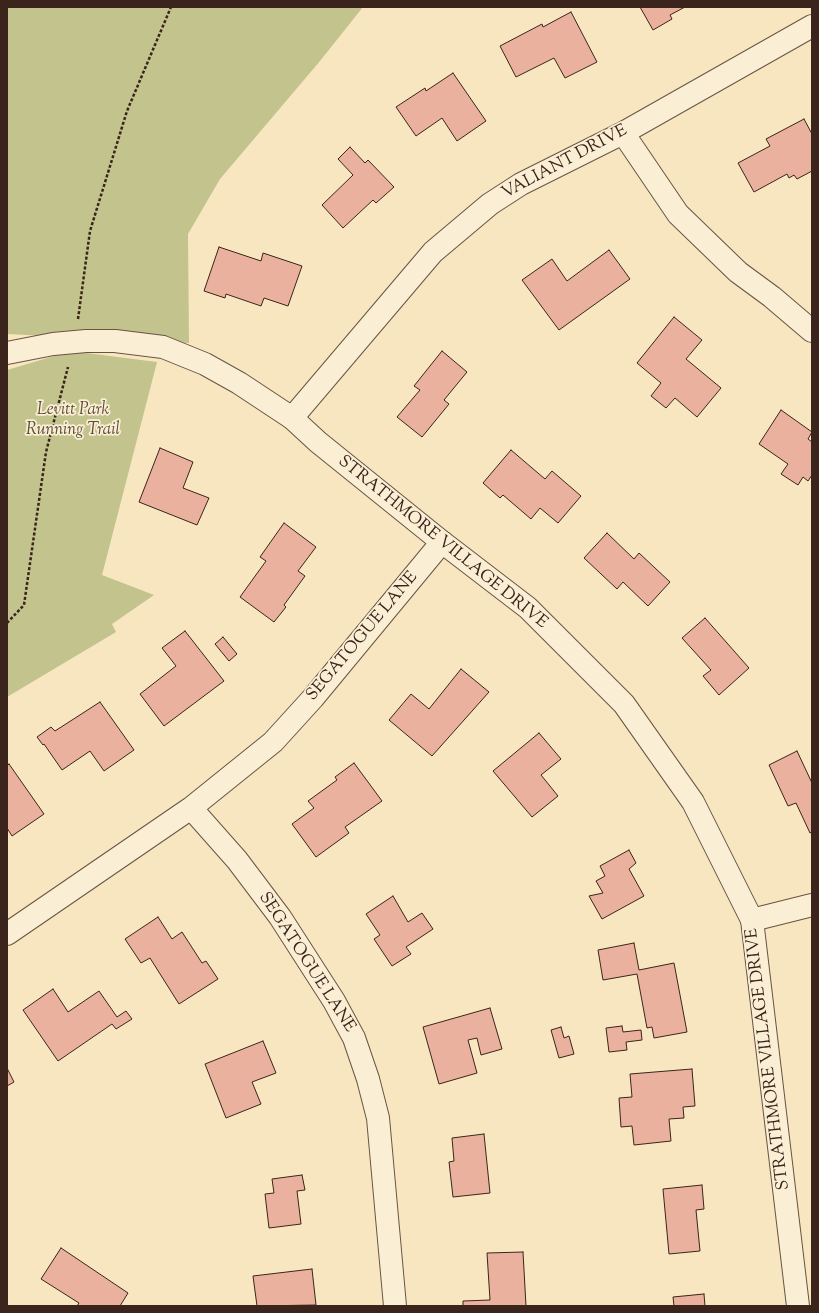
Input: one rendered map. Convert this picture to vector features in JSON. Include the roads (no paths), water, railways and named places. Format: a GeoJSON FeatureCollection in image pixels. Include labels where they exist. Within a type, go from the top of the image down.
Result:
{"type":"FeatureCollection","features":[{"type":"Feature","properties":{"kind":"street","name":"VALIANT DRIVE"},"geometry":{"type":"LineString","coordinates":[[292,418],[433,252],[490,204],[521,184],[623,133],[812,26]]}},
{"type":"Feature","properties":{"kind":"street"},"geometry":{"type":"LineString","coordinates":[[623,133],[678,214],[738,272],[772,297],[812,331]]}},
{"type":"Feature","properties":{"kind":"street","name":"STRATHMORE VILLAGE DRIVE"},"geometry":{"type":"LineString","coordinates":[[7,353],[53,344],[115,341],[163,347],[206,364],[239,383],[292,418],[318,442],[442,542],[528,608],[624,704],[693,802],[752,920],[798,1306]]}},
{"type":"Feature","properties":{"kind":"street","name":"SEGATOGUE LANE"},"geometry":{"type":"LineString","coordinates":[[7,934],[191,808],[273,742],[313,698],[442,542]]}},
{"type":"Feature","properties":{"kind":"street","name":"SEGATOGUE LANE"},"geometry":{"type":"LineString","coordinates":[[191,808],[237,860],[280,917],[334,1001],[354,1038],[368,1078],[378,1118],[395,1306]]}},
{"type":"Feature","properties":{"kind":"street"},"geometry":{"type":"LineString","coordinates":[[752,920],[812,905]]}},
{"type":"Feature","properties":{"kind":"park label","name":"Levitt Park Running Trail"},"geometry":{"type":"Point","coordinates":[73,421]}}]}
